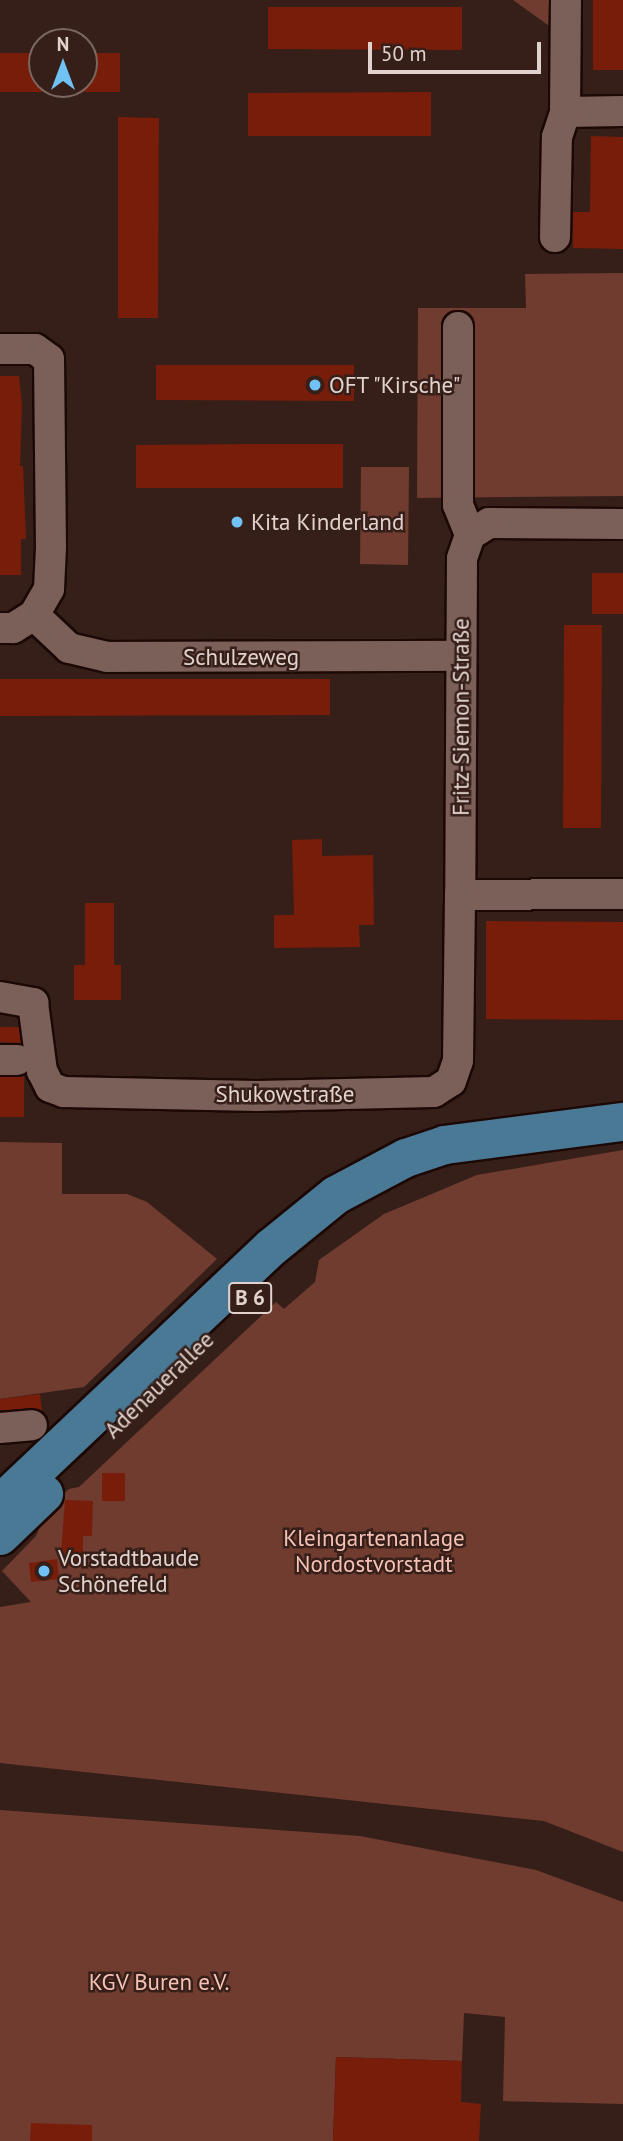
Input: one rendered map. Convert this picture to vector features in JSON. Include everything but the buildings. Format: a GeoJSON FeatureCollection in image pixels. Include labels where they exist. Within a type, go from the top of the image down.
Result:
{"type":"FeatureCollection","features":[{"type":"Feature","properties":{"kind":"main road","name":"Adenauerallee"},"geometry":{"type":"LineString","coordinates":[[0,1504],[272,1247],[326,1202],[381,1170],[445,1145],[547,1134],[623,1122]]}},
{"type":"Feature","properties":{"kind":"main road","name":"Adenauerallee"},"geometry":{"type":"LineString","coordinates":[[0,1536],[339,1217],[420,1173],[547,1134]]}},
{"type":"Feature","properties":{"kind":"street"},"geometry":{"type":"LineString","coordinates":[[555,237],[557,136],[565,111],[566,0]]}},
{"type":"Feature","properties":{"kind":"street"},"geometry":{"type":"LineString","coordinates":[[565,111],[623,111]]}},
{"type":"Feature","properties":{"kind":"street"},"geometry":{"type":"LineString","coordinates":[[458,327],[458,505],[470,535],[489,523],[623,524]]}},
{"type":"Feature","properties":{"kind":"street"},"geometry":{"type":"LineString","coordinates":[[0,349],[35,349],[49,359],[49,589],[34,615],[13,628],[0,628]]}},
{"type":"Feature","properties":{"kind":"street","name":"Fritz-Siemon-Straße"},"geometry":{"type":"LineString","coordinates":[[460,895],[462,558],[470,535]]}},
{"type":"Feature","properties":{"kind":"street","name":"Schulzeweg"},"geometry":{"type":"LineString","coordinates":[[34,615],[69,648],[107,657],[461,656]]}},
{"type":"Feature","properties":{"kind":"street"},"geometry":{"type":"LineString","coordinates":[[460,895],[623,894]]}},
{"type":"Feature","properties":{"kind":"street","name":"Shukowstraße"},"geometry":{"type":"LineString","coordinates":[[0,997],[33,1003],[42,1071],[50,1087],[64,1092],[265,1096],[434,1092],[451,1081],[458,1061],[460,895]]}},
{"type":"Feature","properties":{"kind":"street"},"geometry":{"type":"LineString","coordinates":[[0,1428],[32,1424]]}},
{"type":"Feature","properties":{"kind":"green space"},"geometry":{"type":"Polygon","coordinates":[[[513,0],[560,0],[552,28],[513,0]]]}},
{"type":"Feature","properties":{"kind":"green space"},"geometry":{"type":"Polygon","coordinates":[[[623,273],[623,496],[417,498],[418,308],[526,308],[525,274],[623,273]]]}},
{"type":"Feature","properties":{"kind":"green space"},"geometry":{"type":"Polygon","coordinates":[[[361,467],[409,467],[408,565],[360,564],[361,467]]]}},
{"type":"Feature","properties":{"kind":"green space"},"geometry":{"type":"Polygon","coordinates":[[[0,1142],[62,1143],[62,1194],[127,1194],[147,1202],[217,1259],[84,1387],[0,1399],[0,1142]]]}},
{"type":"Feature","properties":{"kind":"green space","name":"Kleingartenanlage Nordostvorstadt"},"geometry":{"type":"Polygon","coordinates":[[[623,1150],[623,1852],[544,1821],[0,1763],[0,1607],[31,1602],[2,1571],[36,1536],[48,1508],[69,1489],[79,1487],[276,1302],[284,1309],[315,1282],[319,1260],[384,1214],[477,1175],[623,1150]]]}},
{"type":"Feature","properties":{"kind":"green space","name":"KGV Buren e.V."},"geometry":{"type":"Polygon","coordinates":[[[0,1810],[360,1836],[536,1870],[623,1902],[623,2104],[503,2101],[505,2017],[464,2013],[462,2061],[336,2057],[333,2141],[0,2141],[0,1810]]]}},
{"type":"Feature","properties":{"kind":"place","name":"OFT \"Kirsche\""},"geometry":{"type":"Point","coordinates":[315,385]}},
{"type":"Feature","properties":{"kind":"place","name":"Kita Kinderland"},"geometry":{"type":"Point","coordinates":[237,522]}},
{"type":"Feature","properties":{"kind":"place","name":"Vorstadtbaude Schönefeld"},"geometry":{"type":"Point","coordinates":[44,1571]}}]}
